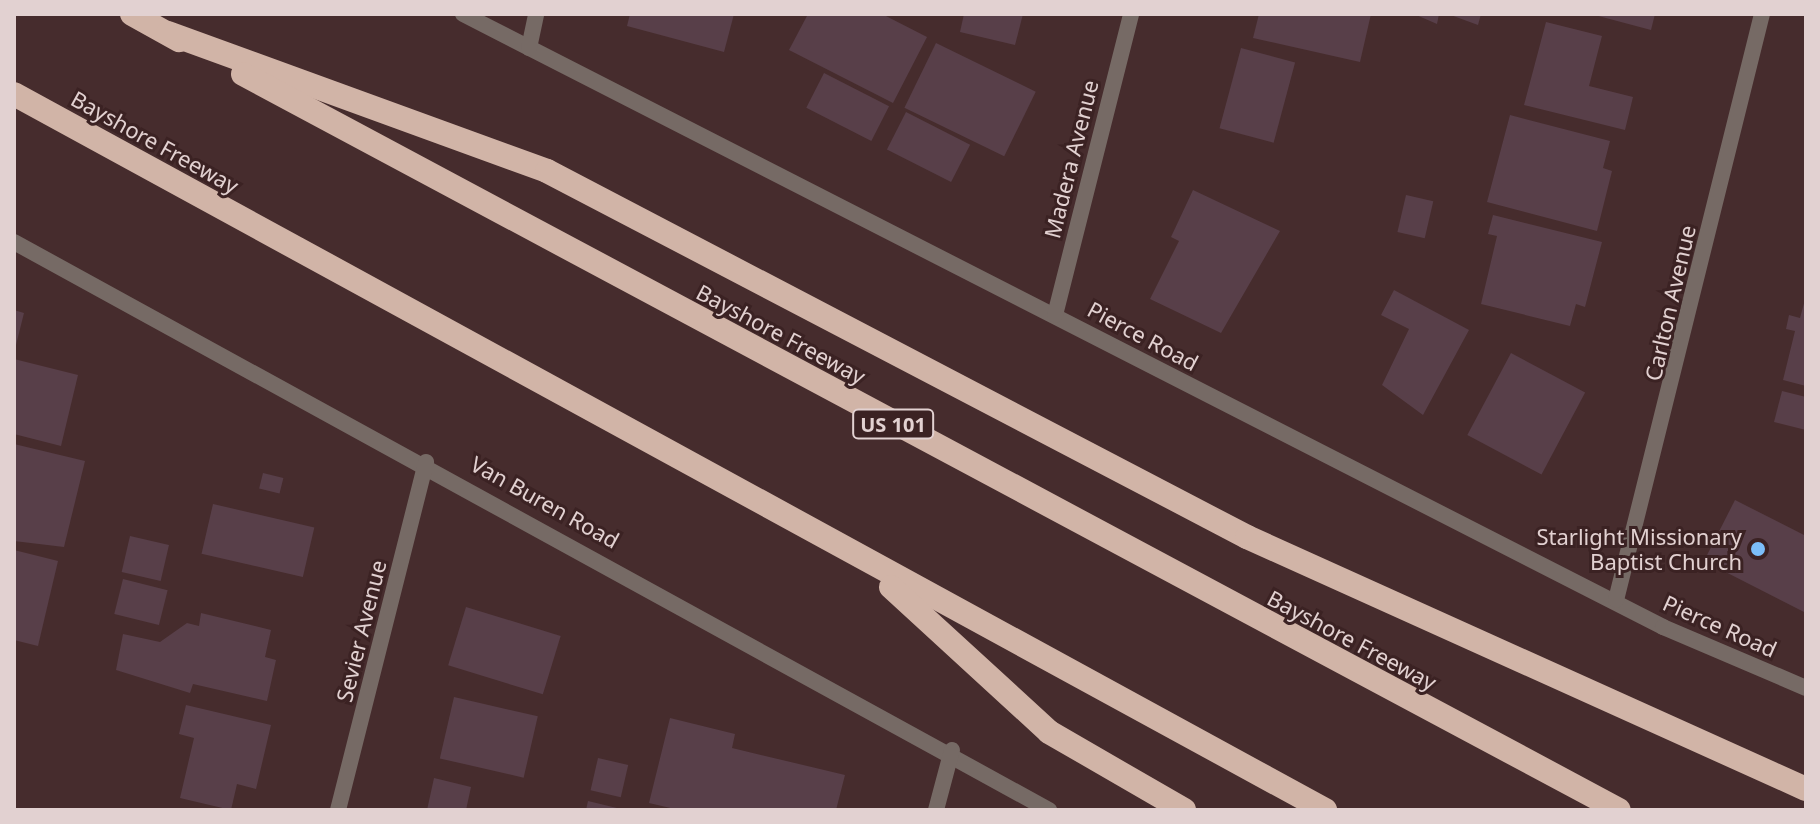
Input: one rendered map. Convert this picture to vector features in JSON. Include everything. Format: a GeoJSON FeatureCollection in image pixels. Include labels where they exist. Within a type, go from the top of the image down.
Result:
{"type":"FeatureCollection","features":[{"type":"Feature","properties":{"kind":"highway","name":"Bayshore Freeway"},"geometry":{"type":"LineString","coordinates":[[132,14],[1619,810]]}},
{"type":"Feature","properties":{"kind":"highway"},"geometry":{"type":"LineString","coordinates":[[168,33],[547,171],[1247,537],[1806,789]]}},
{"type":"Feature","properties":{"kind":"highway","name":"Bayshore Freeway"},"geometry":{"type":"LineString","coordinates":[[14,94],[863,561],[1325,810]]}},
{"type":"Feature","properties":{"kind":"highway"},"geometry":{"type":"LineString","coordinates":[[863,561],[1049,732],[1184,810]]}},
{"type":"Feature","properties":{"kind":"street","name":"Pierce Road"},"geometry":{"type":"LineString","coordinates":[[463,14],[774,179],[1055,315],[1616,600],[1806,688]]}},
{"type":"Feature","properties":{"kind":"street"},"geometry":{"type":"LineString","coordinates":[[529,48],[536,14]]}},
{"type":"Feature","properties":{"kind":"street","name":"Madera Avenue"},"geometry":{"type":"LineString","coordinates":[[1055,315],[1131,14]]}},
{"type":"Feature","properties":{"kind":"street","name":"Carlton Avenue"},"geometry":{"type":"LineString","coordinates":[[1616,600],[1762,14]]}},
{"type":"Feature","properties":{"kind":"street","name":"Van Buren Road"},"geometry":{"type":"LineString","coordinates":[[14,242],[426,462],[952,750],[1049,810]]}},
{"type":"Feature","properties":{"kind":"street","name":"Sevier Avenue"},"geometry":{"type":"LineString","coordinates":[[338,810],[426,462]]}},
{"type":"Feature","properties":{"kind":"street"},"geometry":{"type":"LineString","coordinates":[[936,810],[952,750]]}},
{"type":"Feature","properties":{"kind":"building"},"geometry":{"type":"Polygon","coordinates":[[[630,14],[734,14],[724,52],[627,26],[630,14]]]}},
{"type":"Feature","properties":{"kind":"building"},"geometry":{"type":"Polygon","coordinates":[[[808,14],[882,14],[927,37],[893,103],[789,50],[808,14]]]}},
{"type":"Feature","properties":{"kind":"building"},"geometry":{"type":"Polygon","coordinates":[[[964,14],[1023,14],[1015,45],[960,32],[964,14]]]}},
{"type":"Feature","properties":{"kind":"building"},"geometry":{"type":"Polygon","coordinates":[[[1259,14],[1371,14],[1360,62],[1253,38],[1259,14]]]}},
{"type":"Feature","properties":{"kind":"building"},"geometry":{"type":"Polygon","coordinates":[[[1414,14],[1439,14],[1437,24],[1414,14]]]}},
{"type":"Feature","properties":{"kind":"building"},"geometry":{"type":"Polygon","coordinates":[[[1448,14],[1481,14],[1478,25],[1448,14]]]}},
{"type":"Feature","properties":{"kind":"building"},"geometry":{"type":"Polygon","coordinates":[[[1591,14],[1655,14],[1651,30],[1591,14]]]}},
{"type":"Feature","properties":{"kind":"building"},"geometry":{"type":"Polygon","coordinates":[[[1546,22],[1602,36],[1589,86],[1633,97],[1625,130],[1524,105],[1546,22]]]}},
{"type":"Feature","properties":{"kind":"building"},"geometry":{"type":"Polygon","coordinates":[[[936,43],[1036,92],[1004,156],[904,108],[936,43]]]}},
{"type":"Feature","properties":{"kind":"building"},"geometry":{"type":"Polygon","coordinates":[[[1241,48],[1295,62],[1274,143],[1220,128],[1241,48]]]}},
{"type":"Feature","properties":{"kind":"building"},"geometry":{"type":"Polygon","coordinates":[[[824,73],[889,106],[871,141],[806,108],[824,73]]]}},
{"type":"Feature","properties":{"kind":"building"},"geometry":{"type":"Polygon","coordinates":[[[906,112],[970,145],[951,182],[887,149],[906,112]]]}},
{"type":"Feature","properties":{"kind":"building"},"geometry":{"type":"Polygon","coordinates":[[[1510,115],[1610,141],[1603,168],[1612,171],[1597,231],[1487,202],[1510,115]]]}},
{"type":"Feature","properties":{"kind":"building"},"geometry":{"type":"Polygon","coordinates":[[[1193,190],[1280,231],[1221,333],[1150,299],[1179,241],[1171,237],[1193,190]]]}},
{"type":"Feature","properties":{"kind":"building"},"geometry":{"type":"Polygon","coordinates":[[[1406,195],[1433,201],[1425,238],[1397,232],[1406,195]]]}},
{"type":"Feature","properties":{"kind":"building"},"geometry":{"type":"Polygon","coordinates":[[[1493,215],[1602,242],[1585,307],[1576,304],[1570,326],[1481,304],[1497,236],[1488,234],[1493,215]]]}},
{"type":"Feature","properties":{"kind":"building"},"geometry":{"type":"Polygon","coordinates":[[[1394,290],[1469,330],[1423,415],[1382,385],[1409,329],[1381,315],[1394,290]]]}},
{"type":"Feature","properties":{"kind":"building"},"geometry":{"type":"Polygon","coordinates":[[[1806,296],[1806,386],[1783,380],[1795,331],[1786,329],[1789,315],[1800,318],[1806,296]]]}},
{"type":"Feature","properties":{"kind":"building"},"geometry":{"type":"Polygon","coordinates":[[[14,310],[24,313],[15,349],[14,349],[14,310]]]}},
{"type":"Feature","properties":{"kind":"building"},"geometry":{"type":"Polygon","coordinates":[[[1511,353],[1585,392],[1542,475],[1467,435],[1511,353]]]}},
{"type":"Feature","properties":{"kind":"building"},"geometry":{"type":"Polygon","coordinates":[[[14,359],[78,375],[61,446],[14,434],[14,359]]]}},
{"type":"Feature","properties":{"kind":"building"},"geometry":{"type":"Polygon","coordinates":[[[1782,391],[1806,397],[1806,430],[1774,422],[1782,391]]]}},
{"type":"Feature","properties":{"kind":"building"},"geometry":{"type":"Polygon","coordinates":[[[14,444],[85,461],[64,547],[14,541],[14,444]]]}},
{"type":"Feature","properties":{"kind":"building"},"geometry":{"type":"Polygon","coordinates":[[[263,473],[283,478],[280,494],[259,489],[263,473]]]}},
{"type":"Feature","properties":{"kind":"building","name":"Starlight Missionary Baptist Church"},"geometry":{"type":"Polygon","coordinates":[[[1735,500],[1806,536],[1806,613],[1704,561],[1735,500]]]}},
{"type":"Feature","properties":{"kind":"building"},"geometry":{"type":"Polygon","coordinates":[[[213,504],[314,527],[303,577],[202,554],[213,504]]]}},
{"type":"Feature","properties":{"kind":"building"},"geometry":{"type":"Polygon","coordinates":[[[130,536],[169,545],[161,581],[122,572],[130,536]]]}},
{"type":"Feature","properties":{"kind":"building"},"geometry":{"type":"Polygon","coordinates":[[[14,550],[58,561],[38,646],[14,640],[14,550]]]}},
{"type":"Feature","properties":{"kind":"building"},"geometry":{"type":"Polygon","coordinates":[[[123,579],[168,590],[159,625],[114,614],[123,579]]]}},
{"type":"Feature","properties":{"kind":"building"},"geometry":{"type":"Polygon","coordinates":[[[466,607],[561,636],[543,694],[448,665],[466,607]]]}},
{"type":"Feature","properties":{"kind":"building"},"geometry":{"type":"Polygon","coordinates":[[[201,613],[271,630],[265,657],[276,660],[267,701],[193,684],[190,693],[116,670],[123,634],[160,642],[187,623],[199,626],[201,613]]]}},
{"type":"Feature","properties":{"kind":"building"},"geometry":{"type":"Polygon","coordinates":[[[454,697],[538,716],[524,778],[440,758],[454,697]]]}},
{"type":"Feature","properties":{"kind":"building"},"geometry":{"type":"Polygon","coordinates":[[[186,705],[271,725],[256,789],[237,784],[231,810],[180,798],[194,738],[179,734],[186,705]]]}},
{"type":"Feature","properties":{"kind":"building"},"geometry":{"type":"Polygon","coordinates":[[[670,718],[735,734],[732,748],[845,775],[836,810],[679,810],[649,803],[670,718]]]}},
{"type":"Feature","properties":{"kind":"building"},"geometry":{"type":"Polygon","coordinates":[[[598,758],[628,765],[621,797],[591,790],[598,758]]]}},
{"type":"Feature","properties":{"kind":"building"},"geometry":{"type":"Polygon","coordinates":[[[434,778],[471,787],[466,810],[427,810],[434,778]]]}},
{"type":"Feature","properties":{"kind":"building"},"geometry":{"type":"Polygon","coordinates":[[[588,801],[621,809],[586,810],[588,801]]]}},
{"type":"Feature","properties":{"kind":"place","name":"Starlight Missionary Baptist Church"},"geometry":{"type":"Point","coordinates":[1758,549]}}]}
